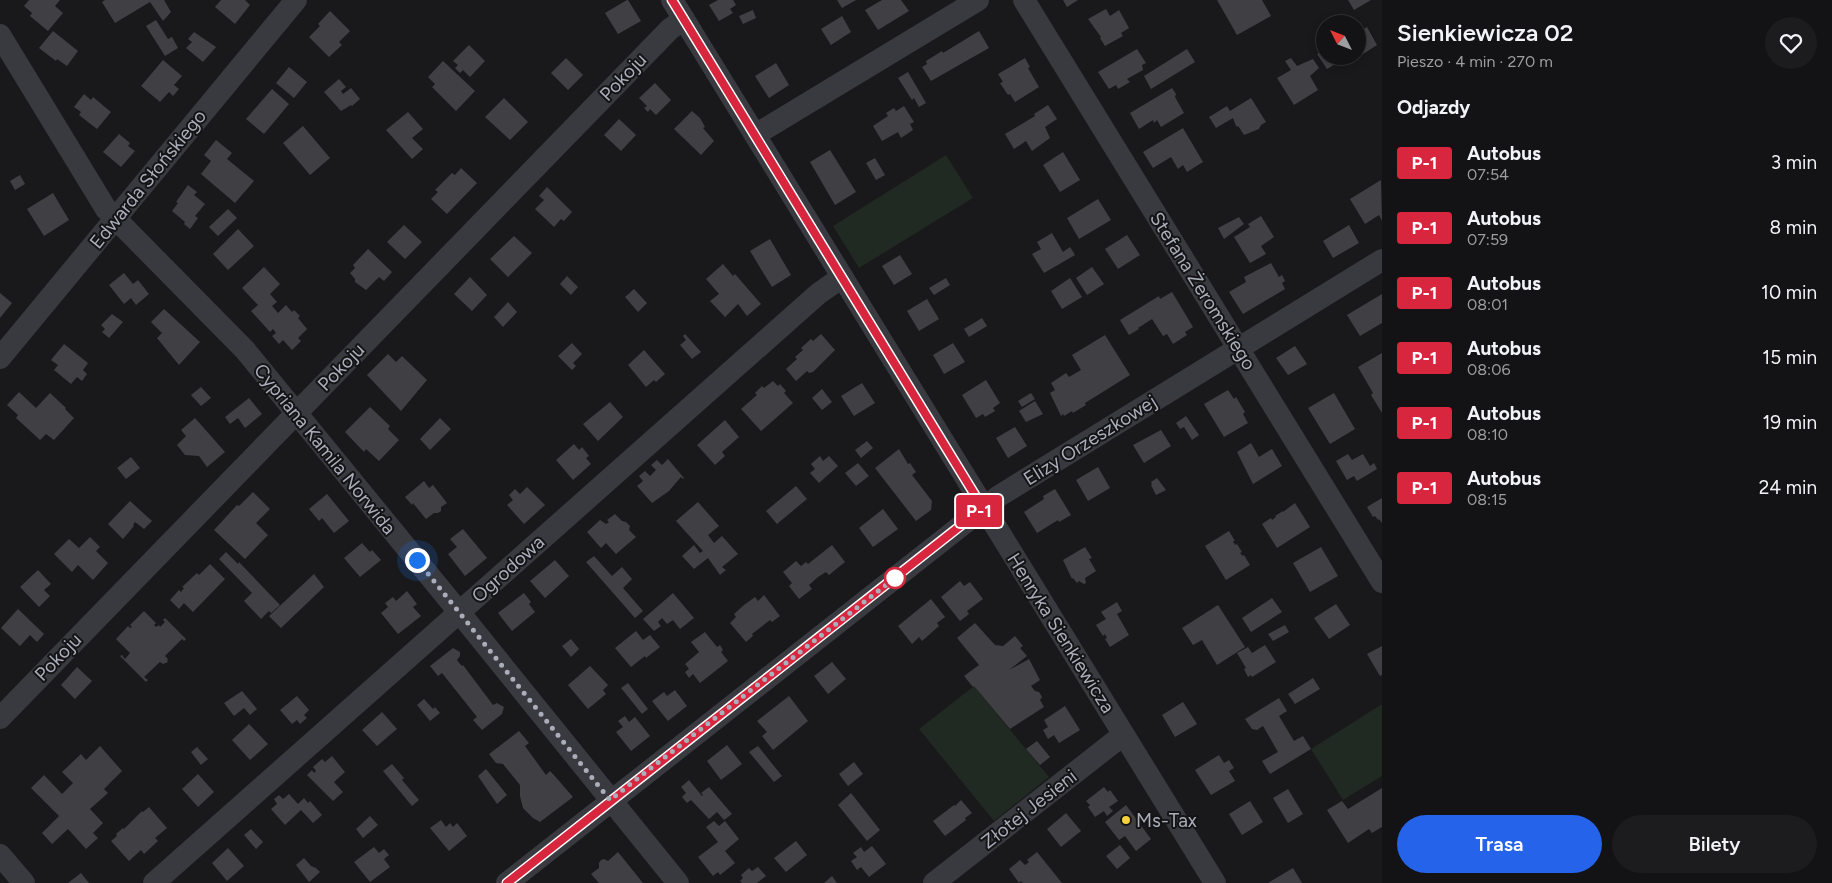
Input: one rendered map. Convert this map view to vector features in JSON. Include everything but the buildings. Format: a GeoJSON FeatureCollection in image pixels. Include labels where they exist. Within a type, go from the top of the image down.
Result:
{"type":"FeatureCollection","features":[{"type":"Feature","properties":{"kind":"street","name":"Edwarda Słońskiego"},"geometry":{"type":"LineString","coordinates":[[0,358],[296,0]]}},
{"type":"Feature","properties":{"kind":"street","name":"Henryka Sienkiewicza"},"geometry":{"type":"LineString","coordinates":[[672,0],[1215,883]]}},
{"type":"Feature","properties":{"kind":"street"},"geometry":{"type":"LineString","coordinates":[[755,135],[978,0]]}},
{"type":"Feature","properties":{"kind":"street","name":"Stefana Żeromskiego"},"geometry":{"type":"LineString","coordinates":[[1024,0],[1382,582]]}},
{"type":"Feature","properties":{"kind":"street","name":"Pokoju"},"geometry":{"type":"LineString","coordinates":[[0,718],[670,29],[684,19]]}},
{"type":"Feature","properties":{"kind":"street","name":"Cypriana Kamila Norwida"},"geometry":{"type":"LineString","coordinates":[[0,35],[97,195],[115,220],[236,341],[296,412],[678,883]]}},
{"type":"Feature","properties":{"kind":"street","name":"Elizy Orzeszkowej"},"geometry":{"type":"LineString","coordinates":[[507,883],[983,508],[1010,489],[1382,260]]}},
{"type":"Feature","properties":{"kind":"street","name":"Ogrodowa"},"geometry":{"type":"LineString","coordinates":[[154,883],[818,294],[842,277]]}},
{"type":"Feature","properties":{"kind":"street","name":"Złotej Jesieni"},"geometry":{"type":"LineString","coordinates":[[934,883],[1123,734]]}},
{"type":"Feature","properties":{"kind":"street"},"geometry":{"type":"LineString","coordinates":[[0,856],[24,883]]}},
{"type":"Feature","properties":{"kind":"shaded area"},"geometry":{"type":"Polygon","coordinates":[[[946,155],[973,198],[859,268],[833,226],[946,155]]]}},
{"type":"Feature","properties":{"kind":"shaded area"},"geometry":{"type":"Polygon","coordinates":[[[974,686],[1049,777],[994,821],[919,729],[974,686]]]}},
{"type":"Feature","properties":{"kind":"shaded area"},"geometry":{"type":"Polygon","coordinates":[[[1382,704],[1382,776],[1343,800],[1311,749],[1382,704]]]}},
{"type":"Feature","properties":{"kind":"bus line","name":"P-1"},"geometry":{"type":"LineString","coordinates":[[507,883],[983,508],[672,0]]}},
{"type":"Feature","properties":{"kind":"place","name":"Ms-Tax"},"geometry":{"type":"Point","coordinates":[1126,820]}},
{"type":"Feature","properties":{"kind":"route"},"geometry":{"type":"LineString","coordinates":[[417,560],[610,800],[895,578]]}}]}
